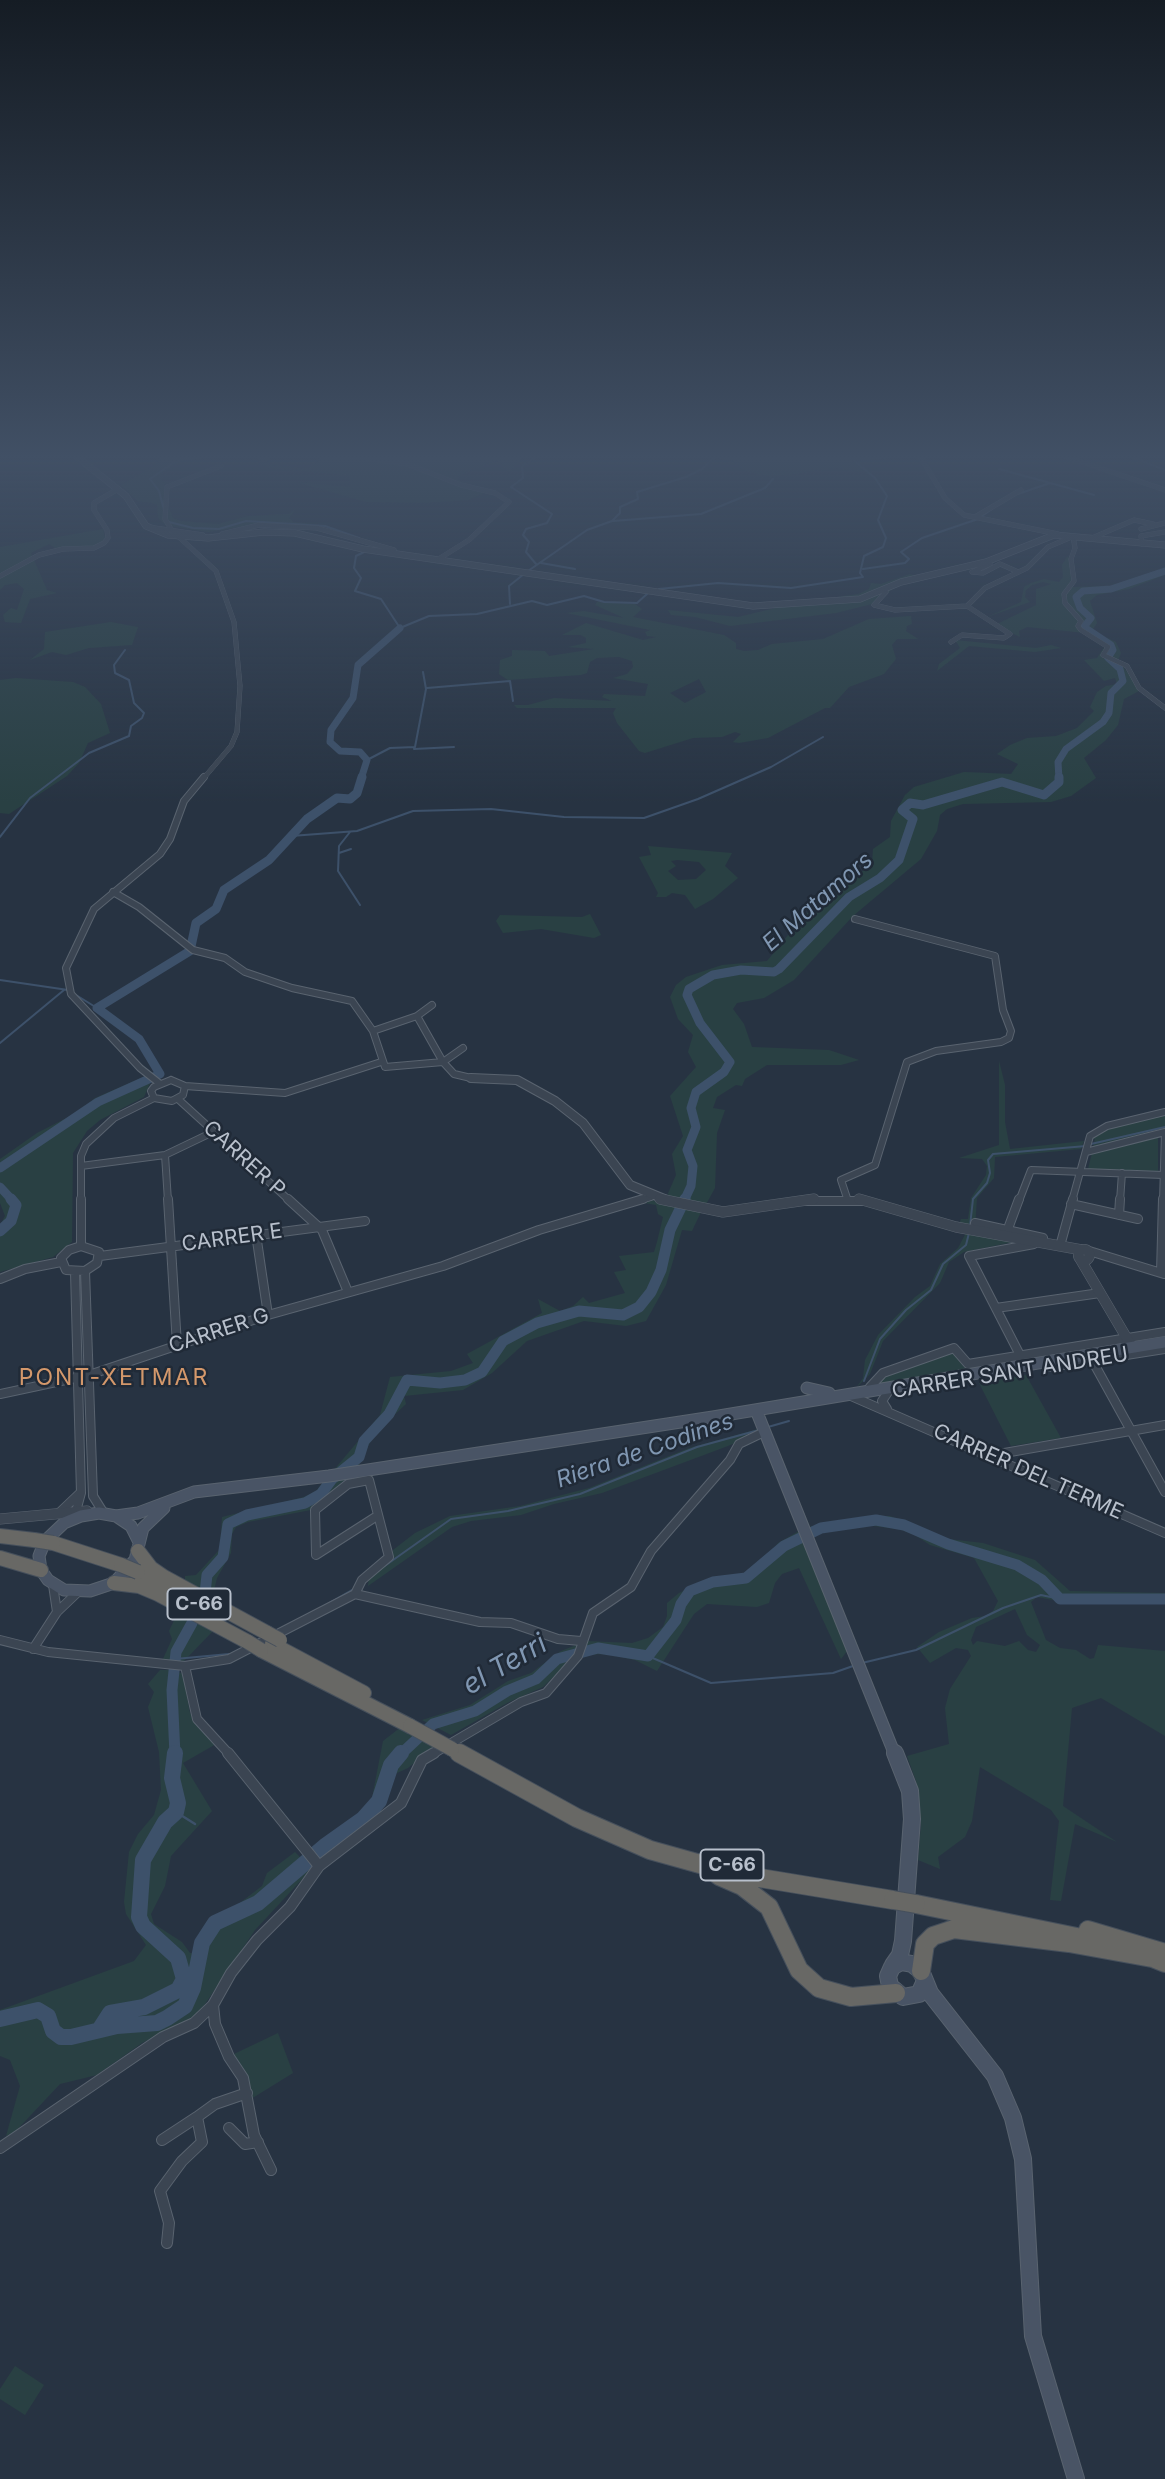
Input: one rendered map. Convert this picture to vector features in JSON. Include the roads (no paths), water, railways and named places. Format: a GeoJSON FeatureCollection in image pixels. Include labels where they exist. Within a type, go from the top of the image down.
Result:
{"type":"FeatureCollection","features":[{"type":"Feature","properties":{"kind":"highway","name":"C-66"},"geometry":{"type":"LineString","coordinates":[[0,1538],[52,1545],[118,1572],[137,1574],[331,1675],[414,1724]]}},
{"type":"Feature","properties":{"kind":"highway"},"geometry":{"type":"LineString","coordinates":[[138,1546],[151,1568],[264,1641],[367,1701],[455,1747]]}},
{"type":"Feature","properties":{"kind":"highway"},"geometry":{"type":"LineString","coordinates":[[0,1558],[41,1570]]}},
{"type":"Feature","properties":{"kind":"highway"},"geometry":{"type":"LineString","coordinates":[[118,1572],[139,1586],[264,1641]]}},
{"type":"Feature","properties":{"kind":"highway","name":"C-66"},"geometry":{"type":"LineString","coordinates":[[455,1747],[595,1827],[690,1863],[917,1901],[1062,1931],[1160,1958]]}},
{"type":"Feature","properties":{"kind":"highway","name":"C-66"},"geometry":{"type":"LineString","coordinates":[[455,1747],[577,1810],[659,1845],[721,1862],[894,1897]]}},
{"type":"Feature","properties":{"kind":"highway"},"geometry":{"type":"LineString","coordinates":[[690,1863],[743,1886],[758,1896],[776,1917],[799,1970],[820,1988],[851,1997],[895,1993]]}},
{"type":"Feature","properties":{"kind":"highway"},"geometry":{"type":"LineString","coordinates":[[919,1972],[925,1944],[933,1936],[954,1929],[1069,1943],[1134,1958],[1160,1958]]}},
{"type":"Feature","properties":{"kind":"main road"},"geometry":{"type":"LineString","coordinates":[[310,1478],[182,1500],[168,1505],[149,1520],[130,1568],[78,1592],[53,1585],[41,1570],[39,1556],[45,1541],[56,1528],[74,1515],[138,1513],[194,1492],[354,1472],[369,1475],[701,1414],[851,1396],[1022,1360],[1130,1343],[1165,1342]]}},
{"type":"Feature","properties":{"kind":"main road"},"geometry":{"type":"LineString","coordinates":[[635,1427],[757,1415],[810,1393],[870,1387],[887,1389]]}},
{"type":"Feature","properties":{"kind":"main road"},"geometry":{"type":"LineString","coordinates":[[810,1393],[851,1396]]}},
{"type":"Feature","properties":{"kind":"main road"},"geometry":{"type":"LineString","coordinates":[[701,1414],[757,1415]]}},
{"type":"Feature","properties":{"kind":"main road"},"geometry":{"type":"LineString","coordinates":[[757,1415],[910,1791],[912,1819],[903,1941],[900,1955],[892,1967],[888,1981],[895,1993],[903,1997],[914,1997],[942,2009]]}},
{"type":"Feature","properties":{"kind":"main road"},"geometry":{"type":"LineString","coordinates":[[107,1515],[131,1526],[138,1546]]}},
{"type":"Feature","properties":{"kind":"main road"},"geometry":{"type":"LineString","coordinates":[[903,1941],[942,2009],[965,2034],[995,2076],[1013,2118],[1023,2159],[1033,2336],[1076,2479]]}},
{"type":"Feature","properties":{"kind":"main road"},"geometry":{"type":"LineString","coordinates":[[892,1967],[901,1962],[919,1972]]}},
{"type":"Feature","properties":{"kind":"main road"},"geometry":{"type":"LineString","coordinates":[[914,1997],[922,1991],[919,1972]]}},
{"type":"Feature","properties":{"kind":"street"},"geometry":{"type":"LineString","coordinates":[[159,1083],[146,1073],[71,994],[66,968],[80,933],[94,909],[160,854],[170,839],[184,801],[231,746],[240,722],[240,671],[234,622],[216,572]]}},
{"type":"Feature","properties":{"kind":"street"},"geometry":{"type":"LineString","coordinates":[[516,572],[760,607],[842,602],[901,582],[944,572]]}},
{"type":"Feature","properties":{"kind":"street"},"geometry":{"type":"LineString","coordinates":[[967,606],[985,588],[1015,572]]}},
{"type":"Feature","properties":{"kind":"street"},"geometry":{"type":"LineString","coordinates":[[1073,572],[1074,581],[1064,594],[1065,603],[1081,621],[1078,626],[1104,642],[1108,647],[1105,656],[1117,659],[1130,669],[1141,690],[1165,708]]}},
{"type":"Feature","properties":{"kind":"street"},"geometry":{"type":"LineString","coordinates":[[883,590],[886,592],[873,604],[890,610],[967,606],[998,629],[1009,632],[1010,636],[961,635],[951,642]]}},
{"type":"Feature","properties":{"kind":"street"},"geometry":{"type":"LineString","coordinates":[[113,892],[147,914],[193,950],[225,958],[245,972],[292,988],[352,1001],[373,1031],[381,1062],[391,1069],[443,1062],[463,1048]]}},
{"type":"Feature","properties":{"kind":"street"},"geometry":{"type":"LineString","coordinates":[[847,1198],[841,1180],[875,1165],[907,1062],[936,1051],[1001,1042],[1009,1038],[1011,1032],[1003,1010],[997,961],[992,954],[855,919]]}},
{"type":"Feature","properties":{"kind":"street"},"geometry":{"type":"LineString","coordinates":[[373,1031],[417,1016],[432,1005]]}},
{"type":"Feature","properties":{"kind":"street"},"geometry":{"type":"LineString","coordinates":[[417,1016],[443,1062],[454,1074],[471,1078],[521,1081],[561,1105],[583,1123],[624,1177],[637,1189],[654,1198],[727,1212],[817,1199],[847,1198],[879,1203],[965,1228],[977,1226],[1062,1245],[1085,1254]]}},
{"type":"Feature","properties":{"kind":"street"},"geometry":{"type":"LineString","coordinates":[[154,1098],[151,1091],[159,1083],[171,1080],[185,1086],[285,1093],[381,1062]]}},
{"type":"Feature","properties":{"kind":"street"},"geometry":{"type":"LineString","coordinates":[[81,1246],[81,1156],[96,1132],[114,1118],[154,1098],[165,1102],[178,1099],[183,1095],[185,1086]]}},
{"type":"Feature","properties":{"kind":"street","name":"CARRER P"},"geometry":{"type":"LineString","coordinates":[[178,1099],[318,1227],[348,1292]]}},
{"type":"Feature","properties":{"kind":"street"},"geometry":{"type":"LineString","coordinates":[[1062,1245],[1088,1141],[1100,1129],[1165,1112]]}},
{"type":"Feature","properties":{"kind":"street"},"geometry":{"type":"LineString","coordinates":[[81,1166],[165,1155],[213,1132]]}},
{"type":"Feature","properties":{"kind":"street"},"geometry":{"type":"LineString","coordinates":[[870,1387],[883,1373],[954,1348],[968,1364],[1022,1360],[969,1256],[1030,1243],[1163,1274],[1165,1132],[1086,1152]]}},
{"type":"Feature","properties":{"kind":"street"},"geometry":{"type":"LineString","coordinates":[[165,1155],[177,1345]]}},
{"type":"Feature","properties":{"kind":"street"},"geometry":{"type":"LineString","coordinates":[[1006,1232],[1028,1172],[1080,1171],[1163,1175]]}},
{"type":"Feature","properties":{"kind":"street"},"geometry":{"type":"LineString","coordinates":[[1119,1215],[1122,1173]]}},
{"type":"Feature","properties":{"kind":"street"},"geometry":{"type":"LineString","coordinates":[[632,1202],[637,1189]]}},
{"type":"Feature","properties":{"kind":"street","name":"CARRER G"},"geometry":{"type":"LineString","coordinates":[[0,1394],[89,1375],[268,1315],[398,1279],[632,1202],[654,1198]]}},
{"type":"Feature","properties":{"kind":"street"},"geometry":{"type":"LineString","coordinates":[[1071,1203],[1138,1220]]}},
{"type":"Feature","properties":{"kind":"street","name":"CARRER E"},"geometry":{"type":"LineString","coordinates":[[100,1256],[365,1221]]}},
{"type":"Feature","properties":{"kind":"street"},"geometry":{"type":"LineString","coordinates":[[256,1234],[268,1315]]}},
{"type":"Feature","properties":{"kind":"street"},"geometry":{"type":"LineString","coordinates":[[81,1246],[95,1248],[100,1256],[94,1266],[85,1271],[66,1270],[61,1262],[64,1253],[81,1246]]}},
{"type":"Feature","properties":{"kind":"street"},"geometry":{"type":"LineString","coordinates":[[1085,1254],[1088,1271],[1130,1343],[1165,1332]]}},
{"type":"Feature","properties":{"kind":"street"},"geometry":{"type":"LineString","coordinates":[[0,1279],[25,1269],[61,1262]]}},
{"type":"Feature","properties":{"kind":"street"},"geometry":{"type":"LineString","coordinates":[[85,1271],[93,1496],[95,1504],[107,1515]]}},
{"type":"Feature","properties":{"kind":"street"},"geometry":{"type":"LineString","coordinates":[[0,1519],[59,1513],[74,1515],[81,1493],[80,1377],[75,1272]]}},
{"type":"Feature","properties":{"kind":"street"},"geometry":{"type":"LineString","coordinates":[[996,1308],[1100,1293]]}},
{"type":"Feature","properties":{"kind":"street","name":"CARRER SANT ANDREU"},"geometry":{"type":"LineString","coordinates":[[887,1389],[1165,1349]]}},
{"type":"Feature","properties":{"kind":"street"},"geometry":{"type":"LineString","coordinates":[[1092,1360],[1165,1492]]}},
{"type":"Feature","properties":{"kind":"street"},"geometry":{"type":"LineString","coordinates":[[887,1389],[881,1401],[891,1411]]}},
{"type":"Feature","properties":{"kind":"street","name":"CARRER DEL TERME"},"geometry":{"type":"LineString","coordinates":[[851,1396],[992,1455],[1165,1533]]}},
{"type":"Feature","properties":{"kind":"street"},"geometry":{"type":"LineString","coordinates":[[0,2148],[163,2037],[194,2023],[213,2005],[232,1973],[257,1940],[290,1907],[319,1866],[401,1803],[422,1760],[522,1702],[546,1693],[578,1656],[581,1641],[593,1613],[631,1587],[651,1551],[730,1460],[739,1444],[748,1437],[757,1415]]}},
{"type":"Feature","properties":{"kind":"street"},"geometry":{"type":"LineString","coordinates":[[992,1455],[1165,1425]]}},
{"type":"Feature","properties":{"kind":"street"},"geometry":{"type":"LineString","coordinates":[[1014,1465],[1018,1451]]}},
{"type":"Feature","properties":{"kind":"street"},"geometry":{"type":"LineString","coordinates":[[0,1640],[33,1648],[183,1665],[229,1659],[355,1594],[362,1580],[389,1557],[369,1475],[348,1484],[314,1510],[316,1555],[377,1516]]}},
{"type":"Feature","properties":{"kind":"street"},"geometry":{"type":"LineString","coordinates":[[59,1513],[81,1493]]}},
{"type":"Feature","properties":{"kind":"street"},"geometry":{"type":"LineString","coordinates":[[53,1585],[57,1612]]}},
{"type":"Feature","properties":{"kind":"street"},"geometry":{"type":"LineString","coordinates":[[33,1648],[57,1612],[78,1592]]}},
{"type":"Feature","properties":{"kind":"street"},"geometry":{"type":"LineString","coordinates":[[355,1594],[480,1622],[511,1623],[558,1639],[581,1641]]}},
{"type":"Feature","properties":{"kind":"street"},"geometry":{"type":"LineString","coordinates":[[183,1665],[197,1719],[230,1755],[319,1866]]}},
{"type":"Feature","properties":{"kind":"street"},"geometry":{"type":"LineString","coordinates":[[213,2005],[215,2024],[247,2093],[254,2134],[271,2170]]}},
{"type":"Feature","properties":{"kind":"street"},"geometry":{"type":"LineString","coordinates":[[162,2140],[215,2104],[247,2093]]}},
{"type":"Feature","properties":{"kind":"street"},"geometry":{"type":"LineString","coordinates":[[167,2243],[169,2222],[160,2191],[202,2142],[197,2117]]}},
{"type":"Feature","properties":{"kind":"street"},"geometry":{"type":"LineString","coordinates":[[229,2127],[245,2144],[258,2142]]}},
{"type":"Feature","properties":{"kind":"waterway"},"geometry":{"type":"LineString","coordinates":[[357,572],[361,578],[355,591],[381,599],[400,628],[429,616],[477,614],[532,601],[547,605],[584,596],[604,602],[637,603],[647,594]]}},
{"type":"Feature","properties":{"kind":"waterway"},"geometry":{"type":"LineString","coordinates":[[659,589],[718,583],[791,588],[863,577],[860,572]]}},
{"type":"Feature","properties":{"kind":"waterway","name":"El Matamors"},"geometry":{"type":"LineString","coordinates":[[1059,779],[1058,762],[1066,749],[1103,722],[1109,713],[1111,693],[1123,681],[1120,669],[1108,658],[1113,650],[1111,645],[1084,627],[1091,618],[1080,608],[1076,597],[1083,591],[1111,589],[1163,572]]}},
{"type":"Feature","properties":{"kind":"waterway"},"geometry":{"type":"LineString","coordinates":[[510,604],[509,586],[524,574]]}},
{"type":"Feature","properties":{"kind":"waterway"},"geometry":{"type":"LineString","coordinates":[[361,779],[367,760],[360,752],[340,751],[330,742],[331,730],[353,698],[358,665],[400,628]]}},
{"type":"Feature","properties":{"kind":"waterway"},"geometry":{"type":"LineString","coordinates":[[0,837],[30,798],[89,753],[129,736],[131,726],[142,718],[144,713],[134,703],[129,680],[115,673],[114,665],[125,650]]}},
{"type":"Feature","properties":{"kind":"waterway"},"geometry":{"type":"LineString","coordinates":[[367,760],[390,748],[415,747],[426,689],[423,672]]}},
{"type":"Feature","properties":{"kind":"waterway"},"geometry":{"type":"LineString","coordinates":[[427,688],[510,681],[513,701]]}},
{"type":"Feature","properties":{"kind":"waterway"},"geometry":{"type":"LineString","coordinates":[[291,836],[357,831],[413,811],[491,809],[564,817],[644,818],[698,799],[771,767],[823,737]]}},
{"type":"Feature","properties":{"kind":"waterway"},"geometry":{"type":"LineString","coordinates":[[414,749],[454,747]]}},
{"type":"Feature","properties":{"kind":"waterway"},"geometry":{"type":"LineString","coordinates":[[0,1168],[98,1102],[160,1074],[139,1039],[97,1008],[190,951],[196,923],[216,909],[224,890],[269,860],[307,819],[337,798],[350,799],[357,793],[362,777]]}},
{"type":"Feature","properties":{"kind":"waterway","name":"El Matamors"},"geometry":{"type":"LineString","coordinates":[[684,1201],[691,1186],[693,1166],[687,1150],[696,1127],[691,1108],[696,1092],[724,1072],[730,1062],[700,1023],[687,995],[689,989],[713,975],[741,970],[774,972],[779,969],[849,897],[880,878],[899,860],[913,819],[902,810],[910,803],[923,805],[1002,782],[1044,795],[1059,779]]}},
{"type":"Feature","properties":{"kind":"waterway"},"geometry":{"type":"LineString","coordinates":[[350,832],[339,846],[338,871],[360,905]]}},
{"type":"Feature","properties":{"kind":"waterway"},"geometry":{"type":"LineString","coordinates":[[339,853],[351,849]]}},
{"type":"Feature","properties":{"kind":"waterway"},"geometry":{"type":"LineString","coordinates":[[0,980],[68,990]]}},
{"type":"Feature","properties":{"kind":"waterway"},"geometry":{"type":"LineString","coordinates":[[0,1043],[64,990]]}},
{"type":"Feature","properties":{"kind":"waterway"},"geometry":{"type":"LineString","coordinates":[[76,995],[97,1008]]}},
{"type":"Feature","properties":{"kind":"waterway","name":"Riera de Codines"},"geometry":{"type":"LineString","coordinates":[[1091,1144],[1165,1127]]}},
{"type":"Feature","properties":{"kind":"waterway","name":"Riera de Codines"},"geometry":{"type":"LineString","coordinates":[[970,1226],[973,1199],[987,1183],[990,1173],[988,1160],[993,1154],[1086,1146]]}},
{"type":"Feature","properties":{"kind":"waterway"},"geometry":{"type":"LineString","coordinates":[[0,1187],[13,1201]]}},
{"type":"Feature","properties":{"kind":"waterway"},"geometry":{"type":"LineString","coordinates":[[0,1231],[11,1221],[16,1205],[11,1199]]}},
{"type":"Feature","properties":{"kind":"waterway","name":"El Matamors"},"geometry":{"type":"LineString","coordinates":[[205,1593],[207,1575],[223,1557],[228,1524],[247,1515],[305,1503],[321,1494],[332,1479],[359,1457],[364,1441],[389,1414],[407,1380],[440,1383],[465,1380],[482,1372],[503,1341],[537,1323],[579,1311],[623,1315],[639,1307],[651,1292],[661,1270],[670,1230],[685,1199]]}},
{"type":"Feature","properties":{"kind":"waterway","name":"Riera de Codines"},"geometry":{"type":"LineString","coordinates":[[864,1381],[880,1339],[906,1310],[931,1290],[943,1264],[966,1245],[969,1233]]}},
{"type":"Feature","properties":{"kind":"waterway","name":"Riera de Codines"},"geometry":{"type":"LineString","coordinates":[[768,1427],[789,1421]]}},
{"type":"Feature","properties":{"kind":"waterway","name":"Riera de Codines"},"geometry":{"type":"LineString","coordinates":[[379,1570],[451,1519],[508,1511],[580,1494],[697,1447],[759,1430]]}},
{"type":"Feature","properties":{"kind":"waterway","name":"el Terri"},"geometry":{"type":"LineString","coordinates":[[400,1755],[433,1724],[475,1711],[507,1691],[536,1679],[557,1659],[598,1648],[648,1656],[676,1620],[681,1604],[690,1591],[713,1582],[746,1578],[784,1546],[821,1528],[876,1520],[904,1525],[948,1544],[1017,1565],[1042,1580],[1060,1599],[1165,1599]]}},
{"type":"Feature","properties":{"kind":"waterway","name":"Riera de Codines"},"geometry":{"type":"LineString","coordinates":[[324,1606],[352,1590]]}},
{"type":"Feature","properties":{"kind":"waterway"},"geometry":{"type":"LineString","coordinates":[[862,1663],[916,1650],[1003,1608],[1041,1595],[1060,1599]]}},
{"type":"Feature","properties":{"kind":"waterway","name":"El Matamors"},"geometry":{"type":"LineString","coordinates":[[175,1754],[172,1690],[176,1652],[192,1623]]}},
{"type":"Feature","properties":{"kind":"waterway","name":"Riera de Codines"},"geometry":{"type":"LineString","coordinates":[[175,1659],[229,1654]]}},
{"type":"Feature","properties":{"kind":"waterway"},"geometry":{"type":"LineString","coordinates":[[648,1656],[711,1683],[833,1673],[853,1666]]}},
{"type":"Feature","properties":{"kind":"waterway","name":"el Terri"},"geometry":{"type":"LineString","coordinates":[[0,2019],[38,2010],[48,2016],[53,2031],[61,2037],[71,2037],[117,2026],[157,2023],[167,2018],[185,2006],[193,1988],[202,1943],[215,1923],[258,1903],[325,1846],[363,1819],[379,1801],[391,1765],[401,1753]]}},
{"type":"Feature","properties":{"kind":"waterway","name":"El Matamors"},"geometry":{"type":"LineString","coordinates":[[99,2030],[110,2013],[144,2007],[178,1990],[184,1979],[178,1958],[143,1926],[139,1917],[143,1860],[165,1822],[176,1812],[178,1803],[172,1778],[175,1754]]}},
{"type":"Feature","properties":{"kind":"waterway"},"geometry":{"type":"LineString","coordinates":[[176,1812],[195,1824]]}},
{"type":"Feature","properties":{"kind":"waterway","name":"el Terri"},"geometry":{"type":"LineString","coordinates":[[271,1891],[276,1892]]}},
{"type":"Feature","properties":{"kind":"district","name":"PONT-XETMAR"},"geometry":{"type":"Point","coordinates":[114,1378]}}]}
